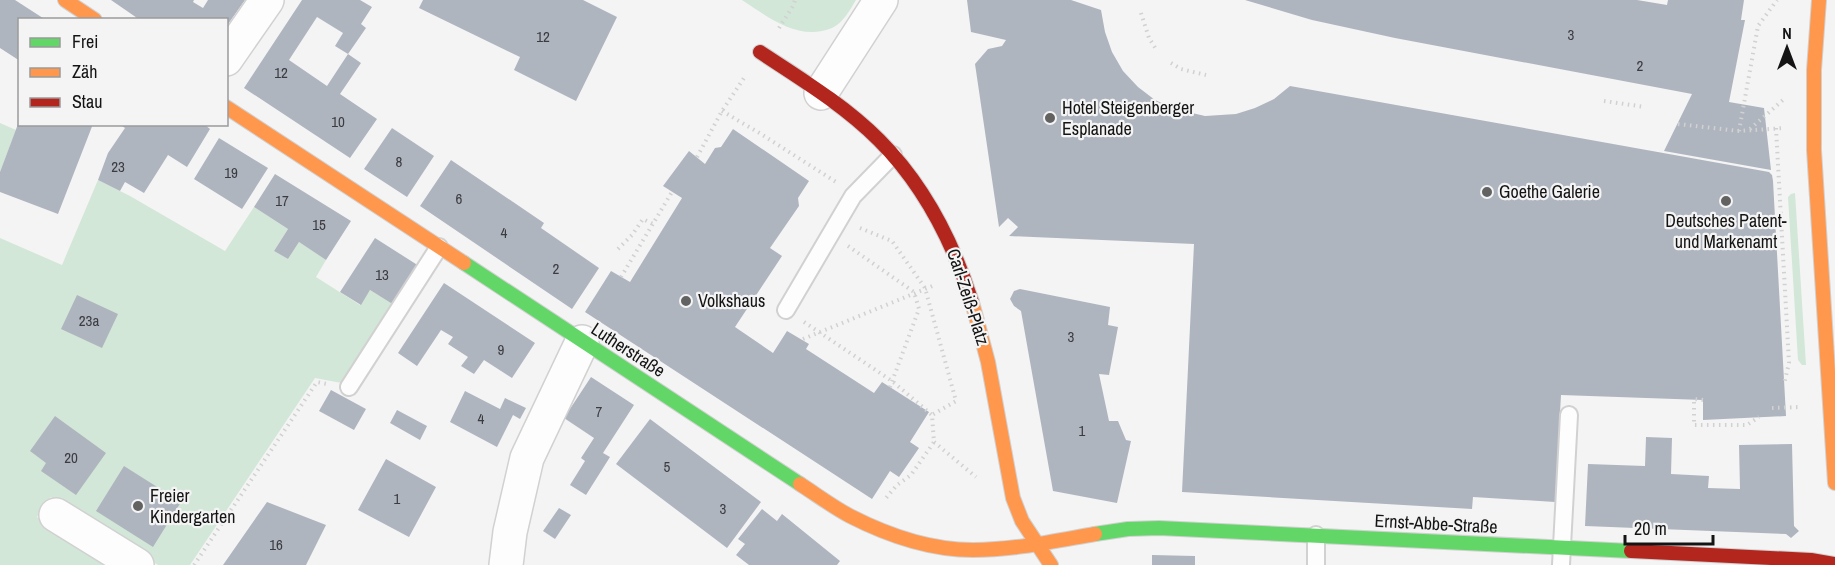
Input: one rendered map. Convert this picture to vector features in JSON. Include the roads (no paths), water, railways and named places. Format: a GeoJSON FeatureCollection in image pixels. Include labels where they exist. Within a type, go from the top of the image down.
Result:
{"type":"FeatureCollection","features":[{"type":"Feature","properties":{"kind":"street"},"geometry":{"type":"LineString","coordinates":[[65,0],[92,18]]}},
{"type":"Feature","properties":{"kind":"street"},"geometry":{"type":"LineString","coordinates":[[228,56],[267,0]]}},
{"type":"Feature","properties":{"kind":"street"},"geometry":{"type":"LineString","coordinates":[[821,93],[880,0]]}},
{"type":"Feature","properties":{"kind":"street"},"geometry":{"type":"LineString","coordinates":[[1819,0],[1814,70],[1814,150],[1835,483]]}},
{"type":"Feature","properties":{"kind":"street"},"geometry":{"type":"LineString","coordinates":[[1817,27],[1835,28]]}},
{"type":"Feature","properties":{"kind":"street","name":"Carl-Zeiß-Platz"},"geometry":{"type":"LineString","coordinates":[[760,52],[821,93],[893,155],[927,200],[948,237],[964,274],[984,342],[1013,498],[1022,521],[1051,565]]}},
{"type":"Feature","properties":{"kind":"street","name":"Lutherstraße"},"geometry":{"type":"LineString","coordinates":[[228,108],[848,515],[869,526],[914,541],[969,550],[1036,544]]}},
{"type":"Feature","properties":{"kind":"street"},"geometry":{"type":"LineString","coordinates":[[506,565],[510,532],[527,458],[582,342]]}},
{"type":"Feature","properties":{"kind":"street"},"geometry":{"type":"LineString","coordinates":[[56,515],[137,565]]}},
{"type":"Feature","properties":{"kind":"street","name":"Ernst-Abbe-Straße"},"geometry":{"type":"LineString","coordinates":[[1036,544],[1138,528],[1316,535],[1561,557],[1810,560],[1835,564]]}},
{"type":"Feature","properties":{"kind":"lane"},"geometry":{"type":"LineString","coordinates":[[786,310],[853,196],[893,155]]}},
{"type":"Feature","properties":{"kind":"lane"},"geometry":{"type":"LineString","coordinates":[[348,387],[439,247]]}},
{"type":"Feature","properties":{"kind":"lane"},"geometry":{"type":"LineString","coordinates":[[1561,557],[1569,415]]}},
{"type":"Feature","properties":{"kind":"lane"},"geometry":{"type":"LineString","coordinates":[[1316,535],[1316,565]]}},
{"type":"Feature","properties":{"kind":"place","name":"Hotel Steigenberger Esplanade"},"geometry":{"type":"Point","coordinates":[1050,118]}},
{"type":"Feature","properties":{"kind":"place","name":"Goethe Galerie"},"geometry":{"type":"Point","coordinates":[1487,192]}},
{"type":"Feature","properties":{"kind":"place","name":"Deutsches Patent- und Markenamt"},"geometry":{"type":"Point","coordinates":[1726,201]}},
{"type":"Feature","properties":{"kind":"place","name":"Volkshaus"},"geometry":{"type":"Point","coordinates":[686,301]}},
{"type":"Feature","properties":{"kind":"place","name":"Freier Kindergarten"},"geometry":{"type":"Point","coordinates":[138,506]}}]}
